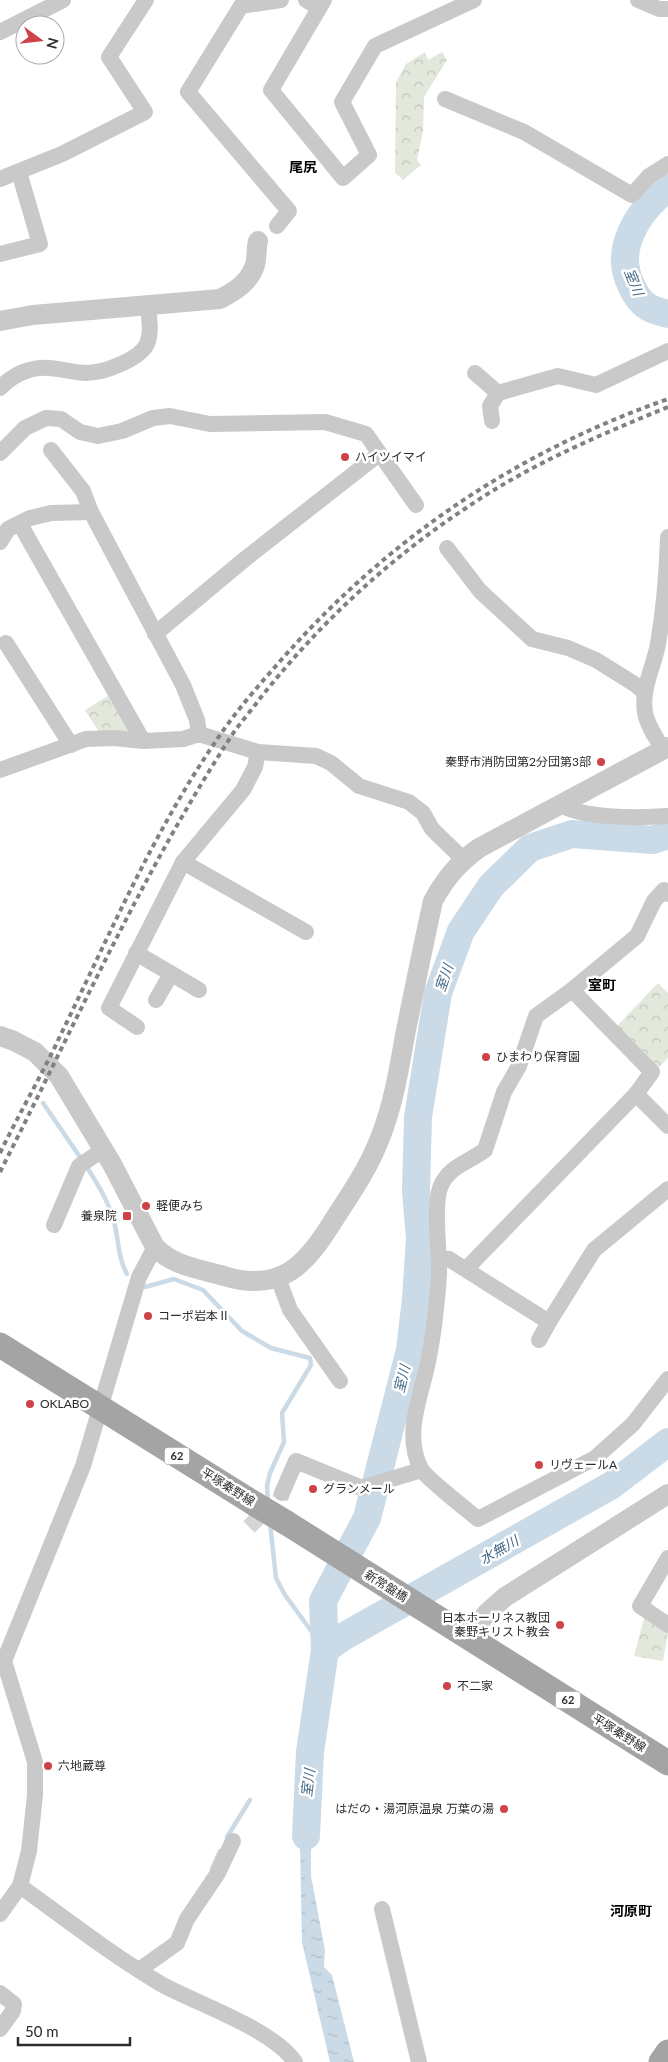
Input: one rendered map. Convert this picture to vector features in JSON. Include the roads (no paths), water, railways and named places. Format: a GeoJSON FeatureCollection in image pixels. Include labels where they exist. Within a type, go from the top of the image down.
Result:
{"type":"FeatureCollection","features":[{"type":"Feature","properties":{"kind":"main road","name":"平塚秦野線"},"geometry":{"type":"LineString","coordinates":[[0,1345],[329,1550]]}},
{"type":"Feature","properties":{"kind":"main road","name":"新常盤橋"},"geometry":{"type":"LineString","coordinates":[[329,1550],[444,1622]]}},
{"type":"Feature","properties":{"kind":"main road","name":"平塚秦野線"},"geometry":{"type":"LineString","coordinates":[[444,1622],[668,1763]]}},
{"type":"Feature","properties":{"kind":"main road"},"geometry":{"type":"LineString","coordinates":[[662,2062],[668,2052]]}},
{"type":"Feature","properties":{"kind":"street"},"geometry":{"type":"LineString","coordinates":[[0,32],[63,0]]}},
{"type":"Feature","properties":{"kind":"street"},"geometry":{"type":"LineString","coordinates":[[0,179],[62,154],[144,112],[109,57],[146,0]]}},
{"type":"Feature","properties":{"kind":"street"},"geometry":{"type":"LineString","coordinates":[[277,226],[289,211],[188,92],[241,6],[281,0]]}},
{"type":"Feature","properties":{"kind":"street"},"geometry":{"type":"LineString","coordinates":[[317,3],[271,90],[343,178],[370,156],[342,102],[375,46],[474,0]]}},
{"type":"Feature","properties":{"kind":"street"},"geometry":{"type":"LineString","coordinates":[[638,0],[659,9],[668,9]]}},
{"type":"Feature","properties":{"kind":"street"},"geometry":{"type":"LineString","coordinates":[[445,99],[524,132],[632,195],[649,176],[668,164]]}},
{"type":"Feature","properties":{"kind":"street"},"geometry":{"type":"LineString","coordinates":[[0,254],[40,244],[19,172]]}},
{"type":"Feature","properties":{"kind":"street"},"geometry":{"type":"LineString","coordinates":[[0,321],[33,315],[220,299],[241,287],[256,264],[255,252],[258,241]]}},
{"type":"Feature","properties":{"kind":"street"},"geometry":{"type":"LineString","coordinates":[[0,388],[9,380],[30,369],[68,369],[85,373],[105,370],[127,361],[146,346],[150,331],[148,306]]}},
{"type":"Feature","properties":{"kind":"street"},"geometry":{"type":"LineString","coordinates":[[492,421],[490,406],[498,393],[558,376],[596,384],[668,351]]}},
{"type":"Feature","properties":{"kind":"street"},"geometry":{"type":"LineString","coordinates":[[475,374],[498,393]]}},
{"type":"Feature","properties":{"kind":"street"},"geometry":{"type":"LineString","coordinates":[[0,453],[25,428],[46,418],[61,419],[80,432],[98,436],[122,431],[153,418],[170,416],[210,424],[325,422],[366,434],[378,454],[416,505]]}},
{"type":"Feature","properties":{"kind":"street"},"geometry":{"type":"LineString","coordinates":[[51,450],[83,491],[91,512],[183,685],[198,720],[199,734]]}},
{"type":"Feature","properties":{"kind":"street"},"geometry":{"type":"LineString","coordinates":[[155,634],[245,559],[378,454]]}},
{"type":"Feature","properties":{"kind":"street"},"geometry":{"type":"LineString","coordinates":[[0,542],[8,529],[30,518],[51,513],[91,512]]}},
{"type":"Feature","properties":{"kind":"street"},"geometry":{"type":"LineString","coordinates":[[20,524],[143,741]]}},
{"type":"Feature","properties":{"kind":"street"},"geometry":{"type":"LineString","coordinates":[[0,1036],[14,1040],[35,1052],[59,1076],[91,1158],[155,1247],[164,1256],[174,1262],[237,1280],[264,1281],[278,1278],[298,1266],[315,1250],[363,1173],[380,1138],[393,1097],[433,902],[446,878],[463,859],[479,848],[666,748],[647,721],[644,711],[645,693],[658,646],[663,608],[668,537]]}},
{"type":"Feature","properties":{"kind":"street"},"geometry":{"type":"LineString","coordinates":[[447,548],[480,591],[532,640],[568,648],[596,660],[636,685],[645,693]]}},
{"type":"Feature","properties":{"kind":"street"},"geometry":{"type":"LineString","coordinates":[[6,643],[71,745]]}},
{"type":"Feature","properties":{"kind":"street"},"geometry":{"type":"LineString","coordinates":[[1,766],[86,739],[114,738],[143,741],[183,739],[199,734],[258,752],[289,752],[316,756],[332,764],[359,786],[409,802],[423,813],[432,829],[463,859]]}},
{"type":"Feature","properties":{"kind":"street"},"geometry":{"type":"LineString","coordinates":[[137,1028],[108,1008],[183,862],[243,790],[255,766],[258,752]]}},
{"type":"Feature","properties":{"kind":"street"},"geometry":{"type":"LineString","coordinates":[[559,804],[573,812],[643,817],[668,816]]}},
{"type":"Feature","properties":{"kind":"street"},"geometry":{"type":"LineString","coordinates":[[183,862],[306,932]]}},
{"type":"Feature","properties":{"kind":"street"},"geometry":{"type":"LineString","coordinates":[[668,894],[664,890],[654,902],[637,936],[572,990],[536,1016],[519,1066],[504,1092],[485,1150],[474,1158],[458,1165],[447,1174],[440,1187],[438,1200],[440,1259],[437,1308],[428,1362],[413,1424],[413,1443],[421,1470],[478,1519],[595,1458],[633,1424],[668,1380]]}},
{"type":"Feature","properties":{"kind":"street"},"geometry":{"type":"LineString","coordinates":[[136,953],[199,990]]}},
{"type":"Feature","properties":{"kind":"street"},"geometry":{"type":"LineString","coordinates":[[156,1000],[172,974]]}},
{"type":"Feature","properties":{"kind":"street"},"geometry":{"type":"LineString","coordinates":[[466,1270],[636,1094],[652,1072],[572,990]]}},
{"type":"Feature","properties":{"kind":"street"},"geometry":{"type":"LineString","coordinates":[[636,1094],[668,1126]]}},
{"type":"Feature","properties":{"kind":"street"},"geometry":{"type":"LineString","coordinates":[[54,1225],[91,1158]]}},
{"type":"Feature","properties":{"kind":"street"},"geometry":{"type":"LineString","coordinates":[[539,1340],[594,1250],[668,1189]]}},
{"type":"Feature","properties":{"kind":"street"},"geometry":{"type":"LineString","coordinates":[[0,1914],[20,1886],[29,1851],[35,1795],[35,1762],[4,1661],[83,1466],[139,1277],[155,1247]]}},
{"type":"Feature","properties":{"kind":"street"},"geometry":{"type":"LineString","coordinates":[[440,1259],[449,1259],[549,1322]]}},
{"type":"Feature","properties":{"kind":"street"},"geometry":{"type":"LineString","coordinates":[[278,1278],[290,1310],[340,1381]]}},
{"type":"Feature","properties":{"kind":"street"},"geometry":{"type":"LineString","coordinates":[[282,1493],[296,1461],[362,1488],[396,1476],[421,1470]]}},
{"type":"Feature","properties":{"kind":"street"},"geometry":{"type":"LineString","coordinates":[[468,1636],[487,1613],[505,1597],[668,1494]]}},
{"type":"Feature","properties":{"kind":"street"},"geometry":{"type":"LineString","coordinates":[[668,1558],[640,1606],[668,1625]]}},
{"type":"Feature","properties":{"kind":"street"},"geometry":{"type":"LineString","coordinates":[[139,1970],[177,1942],[187,1919],[218,1873],[233,1841]]}},
{"type":"Feature","properties":{"kind":"street"},"geometry":{"type":"LineString","coordinates":[[20,1886],[139,1970],[202,2005],[261,2033],[281,2047],[294,2062]]}},
{"type":"Feature","properties":{"kind":"street"},"geometry":{"type":"LineString","coordinates":[[382,1909],[419,2062]]}},
{"type":"Feature","properties":{"kind":"street"},"geometry":{"type":"LineString","coordinates":[[0,1993],[14,2004],[13,2011],[0,2029]]}},
{"type":"Feature","properties":{"kind":"water"},"geometry":{"type":"Polygon","coordinates":[[[299,1797],[311,1800],[311,1876],[325,1950],[324,1967],[332,1975],[354,2062],[330,2062],[302,1942],[299,1797]]]}},
{"type":"Feature","properties":{"kind":"waterway","name":"室川"},"geometry":{"type":"LineString","coordinates":[[668,188],[647,207],[639,219],[627,244],[625,257],[626,271],[638,298],[650,308],[668,314]]}},
{"type":"Feature","properties":{"kind":"waterway","name":"室川"},"geometry":{"type":"LineString","coordinates":[[306,1836],[310,1752],[325,1650],[323,1601],[367,1518],[410,1350],[420,1238],[416,1191],[418,1117],[438,993],[461,931],[491,886],[530,848],[572,834],[653,840],[668,835]]}},
{"type":"Feature","properties":{"kind":"waterway"},"geometry":{"type":"LineString","coordinates":[[43,1103],[82,1160]]}},
{"type":"Feature","properties":{"kind":"waterway"},"geometry":{"type":"LineString","coordinates":[[86,1166],[111,1211],[121,1260],[127,1274]]}},
{"type":"Feature","properties":{"kind":"waterway"},"geometry":{"type":"LineString","coordinates":[[145,1287],[174,1279],[203,1290],[242,1331],[271,1348],[310,1358],[311,1365],[282,1413],[284,1442],[270,1473],[267,1486],[268,1503]]}},
{"type":"Feature","properties":{"kind":"waterway","name":"水無川"},"geometry":{"type":"LineString","coordinates":[[325,1650],[341,1638],[612,1485],[668,1442]]}},
{"type":"Feature","properties":{"kind":"waterway"},"geometry":{"type":"LineString","coordinates":[[270,1523],[276,1578],[285,1595],[325,1650]]}},
{"type":"Feature","properties":{"kind":"waterway"},"geometry":{"type":"LineString","coordinates":[[227,1837],[250,1800]]}},
{"type":"Feature","properties":{"kind":"waterway"},"geometry":{"type":"LineString","coordinates":[[212,1869],[220,1851]]}},
{"type":"Feature","properties":{"kind":"tunnel"},"geometry":{"type":"LineString","coordinates":[[249,1527],[261,1515],[275,1515],[282,1493]]}},
{"type":"Feature","properties":{"kind":"railway"},"geometry":{"type":"LineString","coordinates":[[0,1153],[55,1047],[134,884],[173,811],[223,730],[282,659],[366,575],[411,538],[458,504],[507,473],[558,445],[612,420],[668,399]]}},
{"type":"Feature","properties":{"kind":"railway"},"geometry":{"type":"LineString","coordinates":[[0,1172],[110,950],[168,841],[232,735],[280,674],[328,621],[354,596],[408,550],[466,508],[514,478],[564,452],[668,407]]}},
{"type":"Feature","properties":{"kind":"place","name":"ハイツイマイ"},"geometry":{"type":"Point","coordinates":[345,457]}},
{"type":"Feature","properties":{"kind":"place","name":"秦野市消防団第2分団第3部"},"geometry":{"type":"Point","coordinates":[601,762]}},
{"type":"Feature","properties":{"kind":"place","name":"ひまわり保育園"},"geometry":{"type":"Point","coordinates":[486,1057]}},
{"type":"Feature","properties":{"kind":"place","name":"軽便みち"},"geometry":{"type":"Point","coordinates":[146,1206]}},
{"type":"Feature","properties":{"kind":"place","name":"養泉院"},"geometry":{"type":"Point","coordinates":[127,1216]}},
{"type":"Feature","properties":{"kind":"place","name":"コーポ岩本Ⅱ"},"geometry":{"type":"Point","coordinates":[148,1316]}},
{"type":"Feature","properties":{"kind":"place","name":"OKLABO"},"geometry":{"type":"Point","coordinates":[30,1404]}},
{"type":"Feature","properties":{"kind":"place","name":"リヴェールA"},"geometry":{"type":"Point","coordinates":[539,1465]}},
{"type":"Feature","properties":{"kind":"place","name":"グランメール"},"geometry":{"type":"Point","coordinates":[313,1489]}},
{"type":"Feature","properties":{"kind":"place","name":"日本ホーリネス教団 秦野キリスト教会"},"geometry":{"type":"Point","coordinates":[560,1625]}},
{"type":"Feature","properties":{"kind":"place","name":"不二家"},"geometry":{"type":"Point","coordinates":[447,1686]}},
{"type":"Feature","properties":{"kind":"place","name":"六地蔵尊"},"geometry":{"type":"Point","coordinates":[48,1766]}},
{"type":"Feature","properties":{"kind":"place","name":"はだの・湯河原温泉 万葉の湯"},"geometry":{"type":"Point","coordinates":[504,1809]}},
{"type":"Feature","properties":{"kind":"district","name":"尾尻"},"geometry":{"type":"Point","coordinates":[303,167]}},
{"type":"Feature","properties":{"kind":"district","name":"室町"},"geometry":{"type":"Point","coordinates":[602,985]}},
{"type":"Feature","properties":{"kind":"district","name":"河原町"},"geometry":{"type":"Point","coordinates":[631,1911]}}]}
